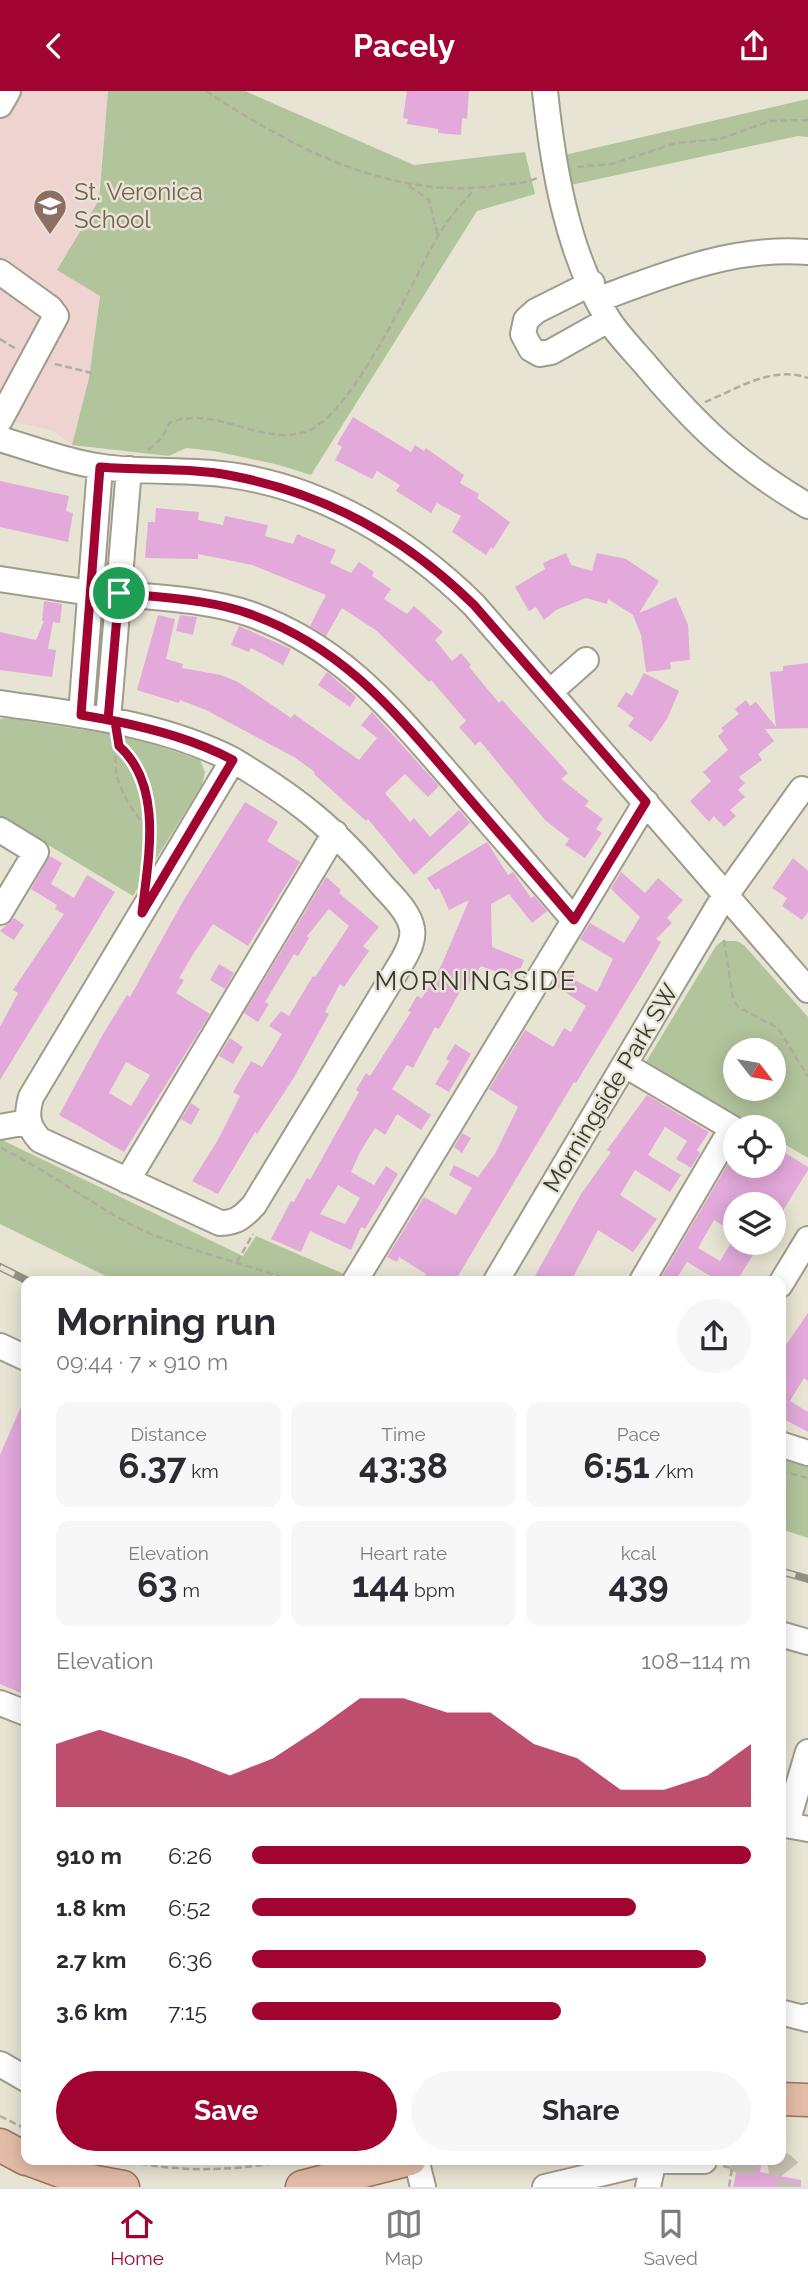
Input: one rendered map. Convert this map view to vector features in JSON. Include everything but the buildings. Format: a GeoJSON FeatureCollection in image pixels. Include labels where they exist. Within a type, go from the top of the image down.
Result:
{"type":"FeatureCollection","features":[{"type":"Feature","properties":{"kind":"main road"},"geometry":{"type":"LineString","coordinates":[[786,2099],[808,2100]]}},
{"type":"Feature","properties":{"kind":"main road"},"geometry":{"type":"LineString","coordinates":[[0,2145],[21,2156]]}},
{"type":"Feature","properties":{"kind":"main road"},"geometry":{"type":"LineString","coordinates":[[44,2165],[85,2180],[122,2187]]}},
{"type":"Feature","properties":{"kind":"main road"},"geometry":{"type":"LineString","coordinates":[[302,2187],[387,2165]]}},
{"type":"Feature","properties":{"kind":"street"},"geometry":{"type":"LineString","coordinates":[[0,106],[8,91]]}},
{"type":"Feature","properties":{"kind":"street"},"geometry":{"type":"LineString","coordinates":[[545,91],[554,171],[569,225],[600,301],[683,410],[717,444],[808,506]]}},
{"type":"Feature","properties":{"kind":"street"},"geometry":{"type":"LineString","coordinates":[[600,301],[682,268],[734,255],[784,250],[808,252]]}},
{"type":"Feature","properties":{"kind":"street"},"geometry":{"type":"LineString","coordinates":[[0,272],[50,308],[56,316],[0,420]]}},
{"type":"Feature","properties":{"kind":"street"},"geometry":{"type":"LineString","coordinates":[[0,439],[100,467],[232,475],[292,491],[344,511],[384,531],[446,577],[551,691],[646,802],[723,900],[808,990]]}},
{"type":"Feature","properties":{"kind":"street"},"geometry":{"type":"LineString","coordinates":[[81,715],[100,467]]}},
{"type":"Feature","properties":{"kind":"street"},"geometry":{"type":"LineString","coordinates":[[112,720],[119,593],[138,470]]}},
{"type":"Feature","properties":{"kind":"street"},"geometry":{"type":"LineString","coordinates":[[0,579],[91,593]]}},
{"type":"Feature","properties":{"kind":"street"},"geometry":{"type":"LineString","coordinates":[[119,593],[186,600],[247,613],[286,629],[323,649],[385,701],[574,920]]}},
{"type":"Feature","properties":{"kind":"street"},"geometry":{"type":"LineString","coordinates":[[551,691],[586,660]]}},
{"type":"Feature","properties":{"kind":"street"},"geometry":{"type":"LineString","coordinates":[[0,703],[112,720],[202,744],[233,760],[296,799],[335,833],[406,914],[412,928],[411,944],[404,960],[244,1216],[232,1223],[220,1223],[40,1140],[27,1122],[31,1097],[233,760]]}},
{"type":"Feature","properties":{"kind":"street","name":"Morningside Park SW"},"geometry":{"type":"LineString","coordinates":[[499,1276],[723,900],[802,789]]}},
{"type":"Feature","properties":{"kind":"street"},"geometry":{"type":"LineString","coordinates":[[358,1276],[646,802]]}},
{"type":"Feature","properties":{"kind":"street"},"geometry":{"type":"LineString","coordinates":[[0,830],[36,852],[0,912]]}},
{"type":"Feature","properties":{"kind":"street"},"geometry":{"type":"LineString","coordinates":[[127,1181],[335,833]]}},
{"type":"Feature","properties":{"kind":"street"},"geometry":{"type":"LineString","coordinates":[[625,1065],[732,1128],[645,1276]]}},
{"type":"Feature","properties":{"kind":"street"},"geometry":{"type":"LineString","coordinates":[[0,1127],[27,1122]]}},
{"type":"Feature","properties":{"kind":"street"},"geometry":{"type":"LineString","coordinates":[[785,1276],[808,1239]]}},
{"type":"Feature","properties":{"kind":"street"},"geometry":{"type":"LineString","coordinates":[[0,1346],[21,1356]]}},
{"type":"Feature","properties":{"kind":"street"},"geometry":{"type":"LineString","coordinates":[[786,1446],[808,1453]]}},
{"type":"Feature","properties":{"kind":"street"},"geometry":{"type":"LineString","coordinates":[[786,1636],[808,1642]]}},
{"type":"Feature","properties":{"kind":"street"},"geometry":{"type":"LineString","coordinates":[[0,1703],[21,1711]]}},
{"type":"Feature","properties":{"kind":"street"},"geometry":{"type":"LineString","coordinates":[[792,1825],[808,1752]]}},
{"type":"Feature","properties":{"kind":"street"},"geometry":{"type":"LineString","coordinates":[[786,2013],[808,2018]]}},
{"type":"Feature","properties":{"kind":"street"},"geometry":{"type":"LineString","coordinates":[[0,2064],[21,2076]]}},
{"type":"Feature","properties":{"kind":"street"},"geometry":{"type":"LineString","coordinates":[[418,2165],[423,2187]]}},
{"type":"Feature","properties":{"kind":"street"},"geometry":{"type":"LineString","coordinates":[[544,2187],[591,2181],[639,2165]]}},
{"type":"Feature","properties":{"kind":"street"},"geometry":{"type":"LineString","coordinates":[[648,2187],[653,2165]]}},
{"type":"Feature","properties":{"kind":"path"},"geometry":{"type":"LineString","coordinates":[[206,91],[316,154],[366,174],[408,185],[474,190],[530,181],[554,171],[612,164],[676,143],[720,139],[770,121],[808,120]]}},
{"type":"Feature","properties":{"kind":"path"},"geometry":{"type":"LineString","coordinates":[[408,185],[429,200],[438,237]]}},
{"type":"Feature","properties":{"kind":"path"},"geometry":{"type":"LineString","coordinates":[[138,470],[146,452],[162,438],[169,423],[178,419],[192,417],[222,421],[279,434],[306,431],[318,424],[346,395],[401,309],[438,237],[474,190]]}},
{"type":"Feature","properties":{"kind":"path"},"geometry":{"type":"LineString","coordinates":[[696,406],[766,377],[784,373],[808,377]]}},
{"type":"Feature","properties":{"kind":"path"},"geometry":{"type":"LineString","coordinates":[[112,720],[119,746],[115,765],[131,811],[147,829]]}},
{"type":"Feature","properties":{"kind":"path"},"geometry":{"type":"LineString","coordinates":[[119,746],[131,758],[141,776],[146,796],[147,865]]}},
{"type":"Feature","properties":{"kind":"path"},"geometry":{"type":"LineString","coordinates":[[723,900],[733,999],[738,1007],[779,1028],[808,1077]]}},
{"type":"Feature","properties":{"kind":"path"},"geometry":{"type":"LineString","coordinates":[[0,1147],[131,1224],[166,1240],[277,1276]]}},
{"type":"Feature","properties":{"kind":"path"},"geometry":{"type":"LineString","coordinates":[[786,1472],[808,1478]]}},
{"type":"Feature","properties":{"kind":"path"},"geometry":{"type":"LineString","coordinates":[[0,2116],[21,2126]]}},
{"type":"Feature","properties":{"kind":"path"},"geometry":{"type":"LineString","coordinates":[[166,2165],[196,2169],[268,2165]]}},
{"type":"Feature","properties":{"kind":"path"},"geometry":{"type":"LineString","coordinates":[[722,2165],[732,2168],[729,2187]]}},
{"type":"Feature","properties":{"kind":"shaded area","name":"St. Veronica School"},"geometry":{"type":"Polygon","coordinates":[[[0,91],[108,91],[99,188],[101,284],[89,378],[72,445],[54,431],[0,418],[0,91]]]}},
{"type":"Feature","properties":{"kind":"green space"},"geometry":{"type":"Polygon","coordinates":[[[108,91],[245,91],[414,165],[525,152],[535,194],[477,211],[311,475],[214,451],[186,448],[169,456],[72,445],[89,378],[100,296],[57,270],[99,200],[108,91]]]}},
{"type":"Feature","properties":{"kind":"green space"},"geometry":{"type":"Polygon","coordinates":[[[808,99],[808,137],[798,136],[566,186],[560,156],[808,99]]]}},
{"type":"Feature","properties":{"kind":"green space"},"geometry":{"type":"Polygon","coordinates":[[[0,719],[135,738],[200,760],[205,772],[202,785],[133,896],[0,816],[0,719]]]}},
{"type":"Feature","properties":{"kind":"green space"},"geometry":{"type":"Polygon","coordinates":[[[722,941],[737,941],[744,945],[808,1017],[808,1158],[786,1145],[786,1115],[736,1115],[646,1062],[716,946],[722,941]]]}},
{"type":"Feature","properties":{"kind":"green space"},"geometry":{"type":"Polygon","coordinates":[[[0,1139],[243,1256],[256,1236],[344,1274],[106,1276],[0,1224],[0,1139]]]}},
{"type":"Feature","properties":{"kind":"green space"},"geometry":{"type":"Polygon","coordinates":[[[786,1456],[808,1462],[808,1538],[786,1531],[786,1456]]]}},
{"type":"Feature","properties":{"kind":"tunnel"},"geometry":{"type":"LineString","coordinates":[[783,2165],[790,2172],[787,2187]]}},
{"type":"Feature","properties":{"kind":"railway"},"geometry":{"type":"LineString","coordinates":[[0,1267],[21,1278]]}},
{"type":"Feature","properties":{"kind":"railway"},"geometry":{"type":"LineString","coordinates":[[786,1573],[808,1579]]}},
{"type":"Feature","properties":{"kind":"place","name":"St. Veronica School"},"geometry":{"type":"Point","coordinates":[50,236]}},
{"type":"Feature","properties":{"kind":"district","name":"MORNINGSIDE"},"geometry":{"type":"Point","coordinates":[476,981]}},
{"type":"Feature","properties":{"kind":"route"},"geometry":{"type":"LineString","coordinates":[[119,593],[108,720],[115,721],[119,746],[131,758],[141,776],[146,796],[149,844],[142,913],[233,760],[202,744],[164,731],[115,721],[108,720],[81,715],[100,467],[232,475],[292,491],[344,511],[384,531],[446,577],[474,605],[646,802],[574,920],[385,701],[352,670],[323,649],[286,629],[247,613],[186,600],[119,593]]}}]}
